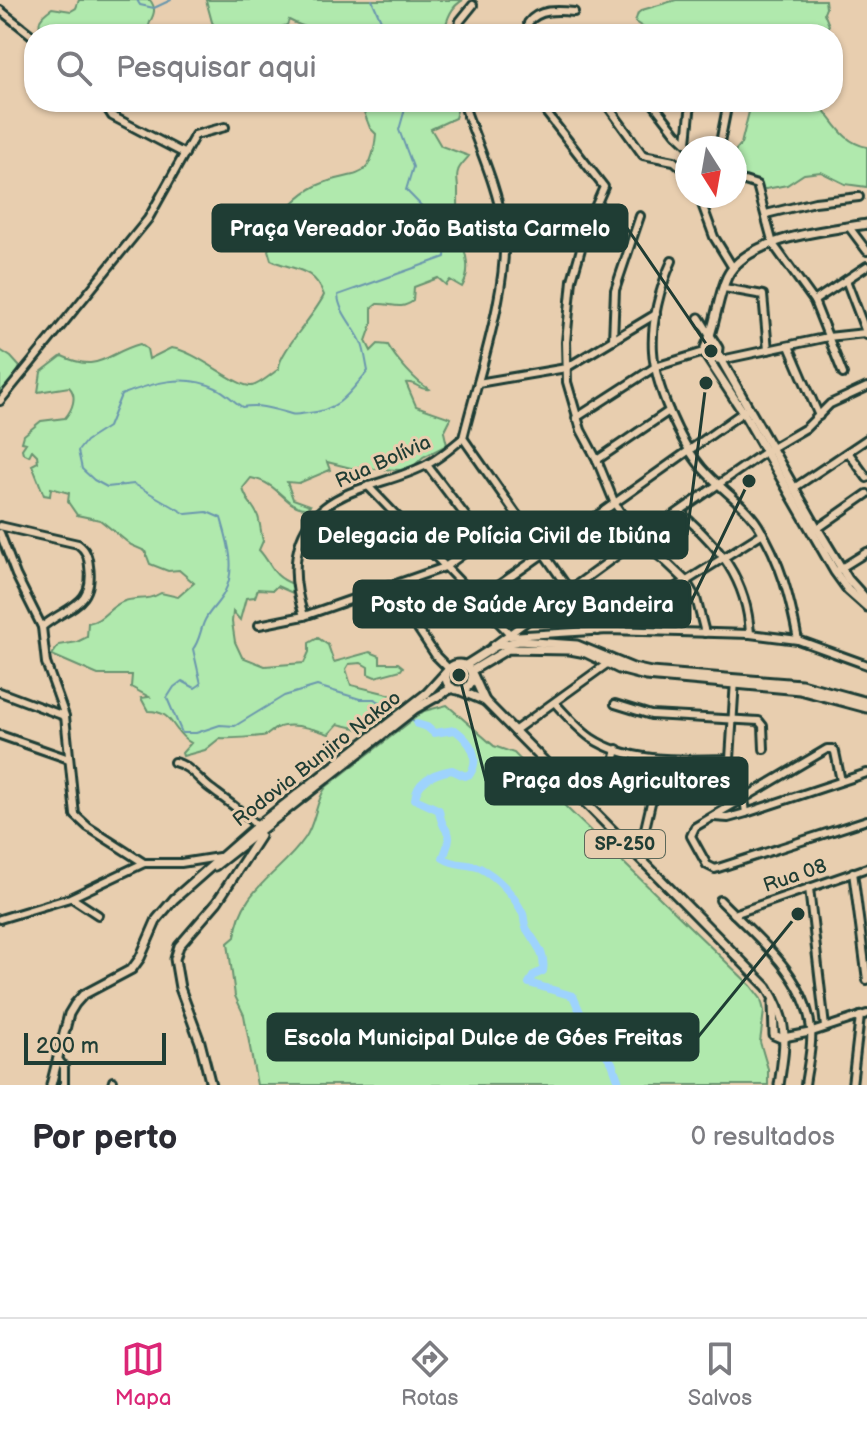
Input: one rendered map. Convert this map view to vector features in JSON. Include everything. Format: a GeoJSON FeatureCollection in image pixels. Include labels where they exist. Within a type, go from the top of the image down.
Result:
{"type":"FeatureCollection","features":[{"type":"Feature","properties":{"kind":"main road"},"geometry":{"type":"LineString","coordinates":[[732,387],[711,353],[710,338],[733,268],[773,244],[823,229],[867,224]]}},
{"type":"Feature","properties":{"kind":"main road"},"geometry":{"type":"LineString","coordinates":[[711,353],[717,312]]}},
{"type":"Feature","properties":{"kind":"main road"},"geometry":{"type":"LineString","coordinates":[[710,338],[699,318],[711,353],[838,570],[867,607]]}},
{"type":"Feature","properties":{"kind":"main road"},"geometry":{"type":"LineString","coordinates":[[768,451],[794,488],[801,507]]}},
{"type":"Feature","properties":{"kind":"main road"},"geometry":{"type":"LineString","coordinates":[[850,588],[867,600]]}},
{"type":"Feature","properties":{"kind":"main road"},"geometry":{"type":"LineString","coordinates":[[470,670],[457,663],[448,670],[447,680],[456,689],[471,684],[470,670],[489,649],[513,639],[577,645],[611,662]]}},
{"type":"Feature","properties":{"kind":"main road"},"geometry":{"type":"LineString","coordinates":[[470,670],[513,639]]}},
{"type":"Feature","properties":{"kind":"main road"},"geometry":{"type":"LineString","coordinates":[[513,639],[542,648],[579,651],[651,672],[800,687],[867,705]]}},
{"type":"Feature","properties":{"kind":"main road","name":"Rodovia Bunjiro Nakao"},"geometry":{"type":"LineString","coordinates":[[206,871],[257,826],[427,693],[448,670]]}},
{"type":"Feature","properties":{"kind":"main road","name":"SP-250"},"geometry":{"type":"LineString","coordinates":[[470,670],[485,701],[767,987],[774,1004],[774,1035],[786,1037]]}},
{"type":"Feature","properties":{"kind":"main road","name":"Rodovia Bunjiro Nakao"},"geometry":{"type":"LineString","coordinates":[[51,1085],[69,1014],[75,1004],[83,995],[132,969],[157,919],[174,899],[415,709],[456,689]]}},
{"type":"Feature","properties":{"kind":"main road","name":"SP-250"},"geometry":{"type":"LineString","coordinates":[[456,689],[485,701]]}},
{"type":"Feature","properties":{"kind":"main road"},"geometry":{"type":"LineString","coordinates":[[242,862],[250,839],[287,802]]}},
{"type":"Feature","properties":{"kind":"main road"},"geometry":{"type":"LineString","coordinates":[[211,1085],[200,1042],[180,988],[175,959],[179,946],[217,902],[256,840],[275,820]]}},
{"type":"Feature","properties":{"kind":"main road"},"geometry":{"type":"LineString","coordinates":[[779,1085],[786,1037]]}},
{"type":"Feature","properties":{"kind":"street"},"geometry":{"type":"LineString","coordinates":[[459,24],[473,5]]}},
{"type":"Feature","properties":{"kind":"street"},"geometry":{"type":"LineString","coordinates":[[0,10],[24,29]]}},
{"type":"Feature","properties":{"kind":"street"},"geometry":{"type":"LineString","coordinates":[[528,24],[537,14],[559,10],[574,12]]}},
{"type":"Feature","properties":{"kind":"street"},"geometry":{"type":"LineString","coordinates":[[109,112],[185,154]]}},
{"type":"Feature","properties":{"kind":"street"},"geometry":{"type":"LineString","coordinates":[[466,112],[500,211],[504,241],[501,277],[463,438],[598,631]]}},
{"type":"Feature","properties":{"kind":"street"},"geometry":{"type":"LineString","coordinates":[[546,112],[604,187],[589,221],[572,280],[566,368],[576,418],[615,504],[638,540],[685,580],[696,598],[705,633]]}},
{"type":"Feature","properties":{"kind":"street"},"geometry":{"type":"LineString","coordinates":[[612,112],[643,155],[675,162]]}},
{"type":"Feature","properties":{"kind":"street"},"geometry":{"type":"LineString","coordinates":[[661,112],[681,136]]}},
{"type":"Feature","properties":{"kind":"street"},"geometry":{"type":"LineString","coordinates":[[690,136],[691,112]]}},
{"type":"Feature","properties":{"kind":"street"},"geometry":{"type":"LineString","coordinates":[[721,136],[726,112]]}},
{"type":"Feature","properties":{"kind":"street"},"geometry":{"type":"LineString","coordinates":[[0,401],[148,219],[195,135],[225,127]]}},
{"type":"Feature","properties":{"kind":"street"},"geometry":{"type":"LineString","coordinates":[[747,182],[757,185],[773,244],[814,301],[843,374]]}},
{"type":"Feature","properties":{"kind":"street"},"geometry":{"type":"LineString","coordinates":[[766,214],[815,202],[859,197]]}},
{"type":"Feature","properties":{"kind":"street"},"geometry":{"type":"LineString","coordinates":[[703,208],[714,237],[733,268]]}},
{"type":"Feature","properties":{"kind":"street"},"geometry":{"type":"LineString","coordinates":[[613,340],[615,290],[640,216]]}},
{"type":"Feature","properties":{"kind":"street"},"geometry":{"type":"LineString","coordinates":[[849,227],[867,251]]}},
{"type":"Feature","properties":{"kind":"street"},"geometry":{"type":"LineString","coordinates":[[672,261],[664,279],[656,314],[652,350],[669,411],[689,450],[718,485],[750,514],[763,533],[786,583],[798,640]]}},
{"type":"Feature","properties":{"kind":"street"},"geometry":{"type":"LineString","coordinates":[[814,301],[867,266]]}},
{"type":"Feature","properties":{"kind":"street"},"geometry":{"type":"LineString","coordinates":[[576,418],[655,367],[711,353],[768,350],[828,337],[866,334],[846,280]]}},
{"type":"Feature","properties":{"kind":"street"},"geometry":{"type":"LineString","coordinates":[[724,288],[763,295],[768,350]]}},
{"type":"Feature","properties":{"kind":"street"},"geometry":{"type":"LineString","coordinates":[[478,383],[566,368],[656,314]]}},
{"type":"Feature","properties":{"kind":"street"},"geometry":{"type":"LineString","coordinates":[[789,346],[819,416]]}},
{"type":"Feature","properties":{"kind":"street"},"geometry":{"type":"LineString","coordinates":[[513,639],[569,589],[806,428],[840,398],[867,387]]}},
{"type":"Feature","properties":{"kind":"street"},"geometry":{"type":"LineString","coordinates":[[478,600],[745,410]]}},
{"type":"Feature","properties":{"kind":"street"},"geometry":{"type":"LineString","coordinates":[[597,460],[669,411]]}},
{"type":"Feature","properties":{"kind":"street","name":"Rua Bolívia"},"geometry":{"type":"LineString","coordinates":[[304,616],[297,591],[294,561],[300,539],[314,519],[338,499],[427,465],[463,438]]}},
{"type":"Feature","properties":{"kind":"street"},"geometry":{"type":"LineString","coordinates":[[794,488],[867,439]]}},
{"type":"Feature","properties":{"kind":"street"},"geometry":{"type":"LineString","coordinates":[[848,452],[867,478]]}},
{"type":"Feature","properties":{"kind":"street"},"geometry":{"type":"LineString","coordinates":[[427,465],[483,539]]}},
{"type":"Feature","properties":{"kind":"street"},"geometry":{"type":"LineString","coordinates":[[368,486],[513,639]]}},
{"type":"Feature","properties":{"kind":"street"},"geometry":{"type":"LineString","coordinates":[[814,530],[867,494]]}},
{"type":"Feature","properties":{"kind":"street"},"geometry":{"type":"LineString","coordinates":[[680,512],[708,536],[725,558],[743,595],[750,634]]}},
{"type":"Feature","properties":{"kind":"street"},"geometry":{"type":"LineString","coordinates":[[259,625],[304,616],[445,567],[517,515]]}},
{"type":"Feature","properties":{"kind":"street"},"geometry":{"type":"LineString","coordinates":[[0,526],[78,544],[88,556],[89,591],[77,604],[42,627]]}},
{"type":"Feature","properties":{"kind":"street"},"geometry":{"type":"LineString","coordinates":[[0,533],[16,575],[42,627],[46,663],[65,716],[74,808],[79,821],[144,863]]}},
{"type":"Feature","properties":{"kind":"street"},"geometry":{"type":"LineString","coordinates":[[608,630],[763,533]]}},
{"type":"Feature","properties":{"kind":"street"},"geometry":{"type":"LineString","coordinates":[[838,570],[867,552]]}},
{"type":"Feature","properties":{"kind":"street"},"geometry":{"type":"LineString","coordinates":[[389,585],[448,670]]}},
{"type":"Feature","properties":{"kind":"street"},"geometry":{"type":"LineString","coordinates":[[513,639],[608,630],[750,634],[798,640],[867,665]]}},
{"type":"Feature","properties":{"kind":"street"},"geometry":{"type":"LineString","coordinates":[[514,731],[611,662]]}},
{"type":"Feature","properties":{"kind":"street"},"geometry":{"type":"LineString","coordinates":[[735,682],[730,759],[746,813]]}},
{"type":"Feature","properties":{"kind":"street"},"geometry":{"type":"LineString","coordinates":[[0,692],[65,716]]}},
{"type":"Feature","properties":{"kind":"street"},"geometry":{"type":"LineString","coordinates":[[555,703],[593,739],[617,749],[661,760],[730,759]]}},
{"type":"Feature","properties":{"kind":"street"},"geometry":{"type":"LineString","coordinates":[[615,704],[651,715],[762,723],[764,749]]}},
{"type":"Feature","properties":{"kind":"street"},"geometry":{"type":"LineString","coordinates":[[0,735],[69,759]]}},
{"type":"Feature","properties":{"kind":"street"},"geometry":{"type":"LineString","coordinates":[[608,788],[617,749]]}},
{"type":"Feature","properties":{"kind":"street"},"geometry":{"type":"LineString","coordinates":[[841,781],[835,752],[831,749],[695,827],[691,832],[692,840],[707,865],[715,869],[867,820]]}},
{"type":"Feature","properties":{"kind":"street"},"geometry":{"type":"LineString","coordinates":[[621,839],[635,839],[644,833],[661,760]]}},
{"type":"Feature","properties":{"kind":"street"},"geometry":{"type":"LineString","coordinates":[[174,762],[183,764],[257,826]]}},
{"type":"Feature","properties":{"kind":"street"},"geometry":{"type":"LineString","coordinates":[[714,817],[728,818],[746,813],[867,773]]}},
{"type":"Feature","properties":{"kind":"street"},"geometry":{"type":"LineString","coordinates":[[0,919],[72,898],[144,863],[181,863],[219,857]]}},
{"type":"Feature","properties":{"kind":"street","name":"Rua 08"},"geometry":{"type":"LineString","coordinates":[[734,914],[867,868]]}},
{"type":"Feature","properties":{"kind":"street"},"geometry":{"type":"LineString","coordinates":[[853,872],[867,980]]}},
{"type":"Feature","properties":{"kind":"street"},"geometry":{"type":"LineString","coordinates":[[809,888],[825,1027]]}},
{"type":"Feature","properties":{"kind":"street"},"geometry":{"type":"LineString","coordinates":[[72,898],[98,915]]}},
{"type":"Feature","properties":{"kind":"street"},"geometry":{"type":"LineString","coordinates":[[720,900],[798,984],[812,1032],[805,1085]]}},
{"type":"Feature","properties":{"kind":"street"},"geometry":{"type":"LineString","coordinates":[[786,1037],[863,1015],[852,1085]]}},
{"type":"Feature","properties":{"kind":"street"},"geometry":{"type":"LineString","coordinates":[[58,1059],[64,1067],[64,1085]]}},
{"type":"Feature","properties":{"kind":"green space"},"geometry":{"type":"Polygon","coordinates":[[[79,0],[150,0],[154,13],[149,24],[40,24],[40,19],[52,8],[71,11],[79,0]]]}},
{"type":"Feature","properties":{"kind":"green space"},"geometry":{"type":"Polygon","coordinates":[[[206,0],[463,0],[452,10],[446,24],[299,24],[289,20],[287,24],[212,22],[206,0]]]}},
{"type":"Feature","properties":{"kind":"green space"},"geometry":{"type":"Polygon","coordinates":[[[676,0],[825,0],[824,13],[829,24],[638,24],[635,22],[642,10],[676,0]]]}},
{"type":"Feature","properties":{"kind":"green space"},"geometry":{"type":"Polygon","coordinates":[[[364,112],[457,112],[455,118],[431,129],[441,146],[469,156],[457,175],[459,227],[467,264],[462,287],[450,280],[446,285],[438,278],[414,287],[413,301],[408,304],[377,304],[372,308],[372,324],[366,341],[371,351],[378,344],[388,345],[407,370],[429,389],[406,383],[416,406],[451,418],[444,432],[447,445],[401,470],[351,468],[327,462],[330,470],[299,483],[287,482],[293,499],[310,505],[306,508],[293,504],[269,485],[251,478],[243,488],[259,520],[263,541],[259,550],[276,573],[293,584],[295,594],[277,586],[273,590],[258,589],[255,597],[246,598],[240,620],[233,612],[232,622],[235,642],[242,657],[265,666],[304,663],[309,643],[318,638],[328,645],[334,662],[370,652],[380,656],[380,663],[398,663],[403,667],[401,670],[375,677],[368,674],[368,667],[361,663],[349,664],[346,669],[351,685],[392,695],[396,698],[395,707],[403,708],[368,731],[338,724],[329,734],[303,727],[282,726],[263,736],[220,738],[205,750],[183,756],[182,753],[191,743],[163,714],[148,711],[141,698],[149,697],[131,687],[132,675],[98,675],[52,655],[59,645],[87,637],[88,623],[98,620],[122,602],[161,593],[178,597],[194,583],[179,570],[168,571],[150,564],[145,551],[131,545],[100,520],[77,515],[68,502],[69,493],[51,488],[50,496],[44,495],[32,465],[38,462],[37,455],[32,450],[29,456],[23,453],[26,443],[22,442],[24,435],[41,421],[65,418],[74,399],[69,387],[38,392],[41,372],[62,356],[85,363],[94,362],[140,344],[147,349],[149,359],[171,348],[181,350],[245,385],[252,386],[279,369],[284,354],[324,295],[308,274],[271,260],[268,250],[273,240],[272,232],[285,212],[303,194],[316,186],[358,174],[365,169],[374,151],[376,134],[364,112]]]}},
{"type":"Feature","properties":{"kind":"green space"},"geometry":{"type":"Polygon","coordinates":[[[749,112],[825,112],[844,135],[867,147],[867,187],[845,184],[821,172],[804,174],[787,185],[766,189],[747,186],[747,136],[743,136],[749,112]]]}},
{"type":"Feature","properties":{"kind":"green space"},"geometry":{"type":"Polygon","coordinates":[[[0,350],[20,367],[0,395],[0,350]]]}},
{"type":"Feature","properties":{"kind":"green space"},"geometry":{"type":"Polygon","coordinates":[[[459,666],[470,677],[459,688],[448,677],[459,666]]]}},
{"type":"Feature","properties":{"kind":"green space"},"geometry":{"type":"Polygon","coordinates":[[[447,705],[494,746],[514,753],[751,986],[761,999],[764,1011],[760,1042],[768,1069],[768,1085],[257,1085],[244,1015],[235,996],[228,943],[235,937],[245,906],[262,883],[305,838],[326,787],[424,711],[447,705]]]}},
{"type":"Feature","properties":{"kind":"waterway"},"geometry":{"type":"LineString","coordinates":[[137,0],[140,5],[154,8],[171,0]]}},
{"type":"Feature","properties":{"kind":"waterway"},"geometry":{"type":"LineString","coordinates":[[372,0],[383,24]]}},
{"type":"Feature","properties":{"kind":"waterway"},"geometry":{"type":"LineString","coordinates":[[399,712],[374,699],[360,699],[317,686],[284,696],[235,726],[220,725],[196,733],[182,733],[167,698],[182,681],[195,688],[201,684],[193,649],[205,620],[224,593],[230,575],[230,556],[221,518],[207,512],[186,514],[134,484],[107,487],[82,469],[78,451],[86,441],[108,427],[121,395],[168,381],[204,384],[223,392],[242,407],[261,407],[296,415],[329,408],[349,393],[368,371],[362,344],[341,308],[338,295],[445,257],[439,228],[406,190],[413,167],[399,130],[404,112]]}},
{"type":"Feature","properties":{"kind":"waterway"},"geometry":{"type":"LineString","coordinates":[[408,718],[417,724]]}},
{"type":"Feature","properties":{"kind":"waterway"},"geometry":{"type":"LineString","coordinates":[[417,724],[434,733],[455,730],[469,744],[474,756],[470,774],[465,776],[452,770],[439,773],[423,782],[416,792],[415,799],[439,810],[449,835],[443,858],[480,868],[510,893],[543,959],[543,971],[534,975],[529,983],[573,996],[584,1021],[612,1063],[620,1085]]}},
{"type":"Feature","properties":{"kind":"place","name":"Praça Vereador João Batista Carmelo"},"geometry":{"type":"Point","coordinates":[711,351]}},
{"type":"Feature","properties":{"kind":"place","name":"Delegacia de Polícia Civil de Ibiúna"},"geometry":{"type":"Point","coordinates":[706,383]}},
{"type":"Feature","properties":{"kind":"place","name":"Posto de Saúde Arcy Bandeira"},"geometry":{"type":"Point","coordinates":[749,481]}},
{"type":"Feature","properties":{"kind":"place","name":"Praça dos Agricultores"},"geometry":{"type":"Point","coordinates":[459,675]}},
{"type":"Feature","properties":{"kind":"place","name":"Escola Municipal Dulce de Góes Freitas"},"geometry":{"type":"Point","coordinates":[798,914]}}]}
